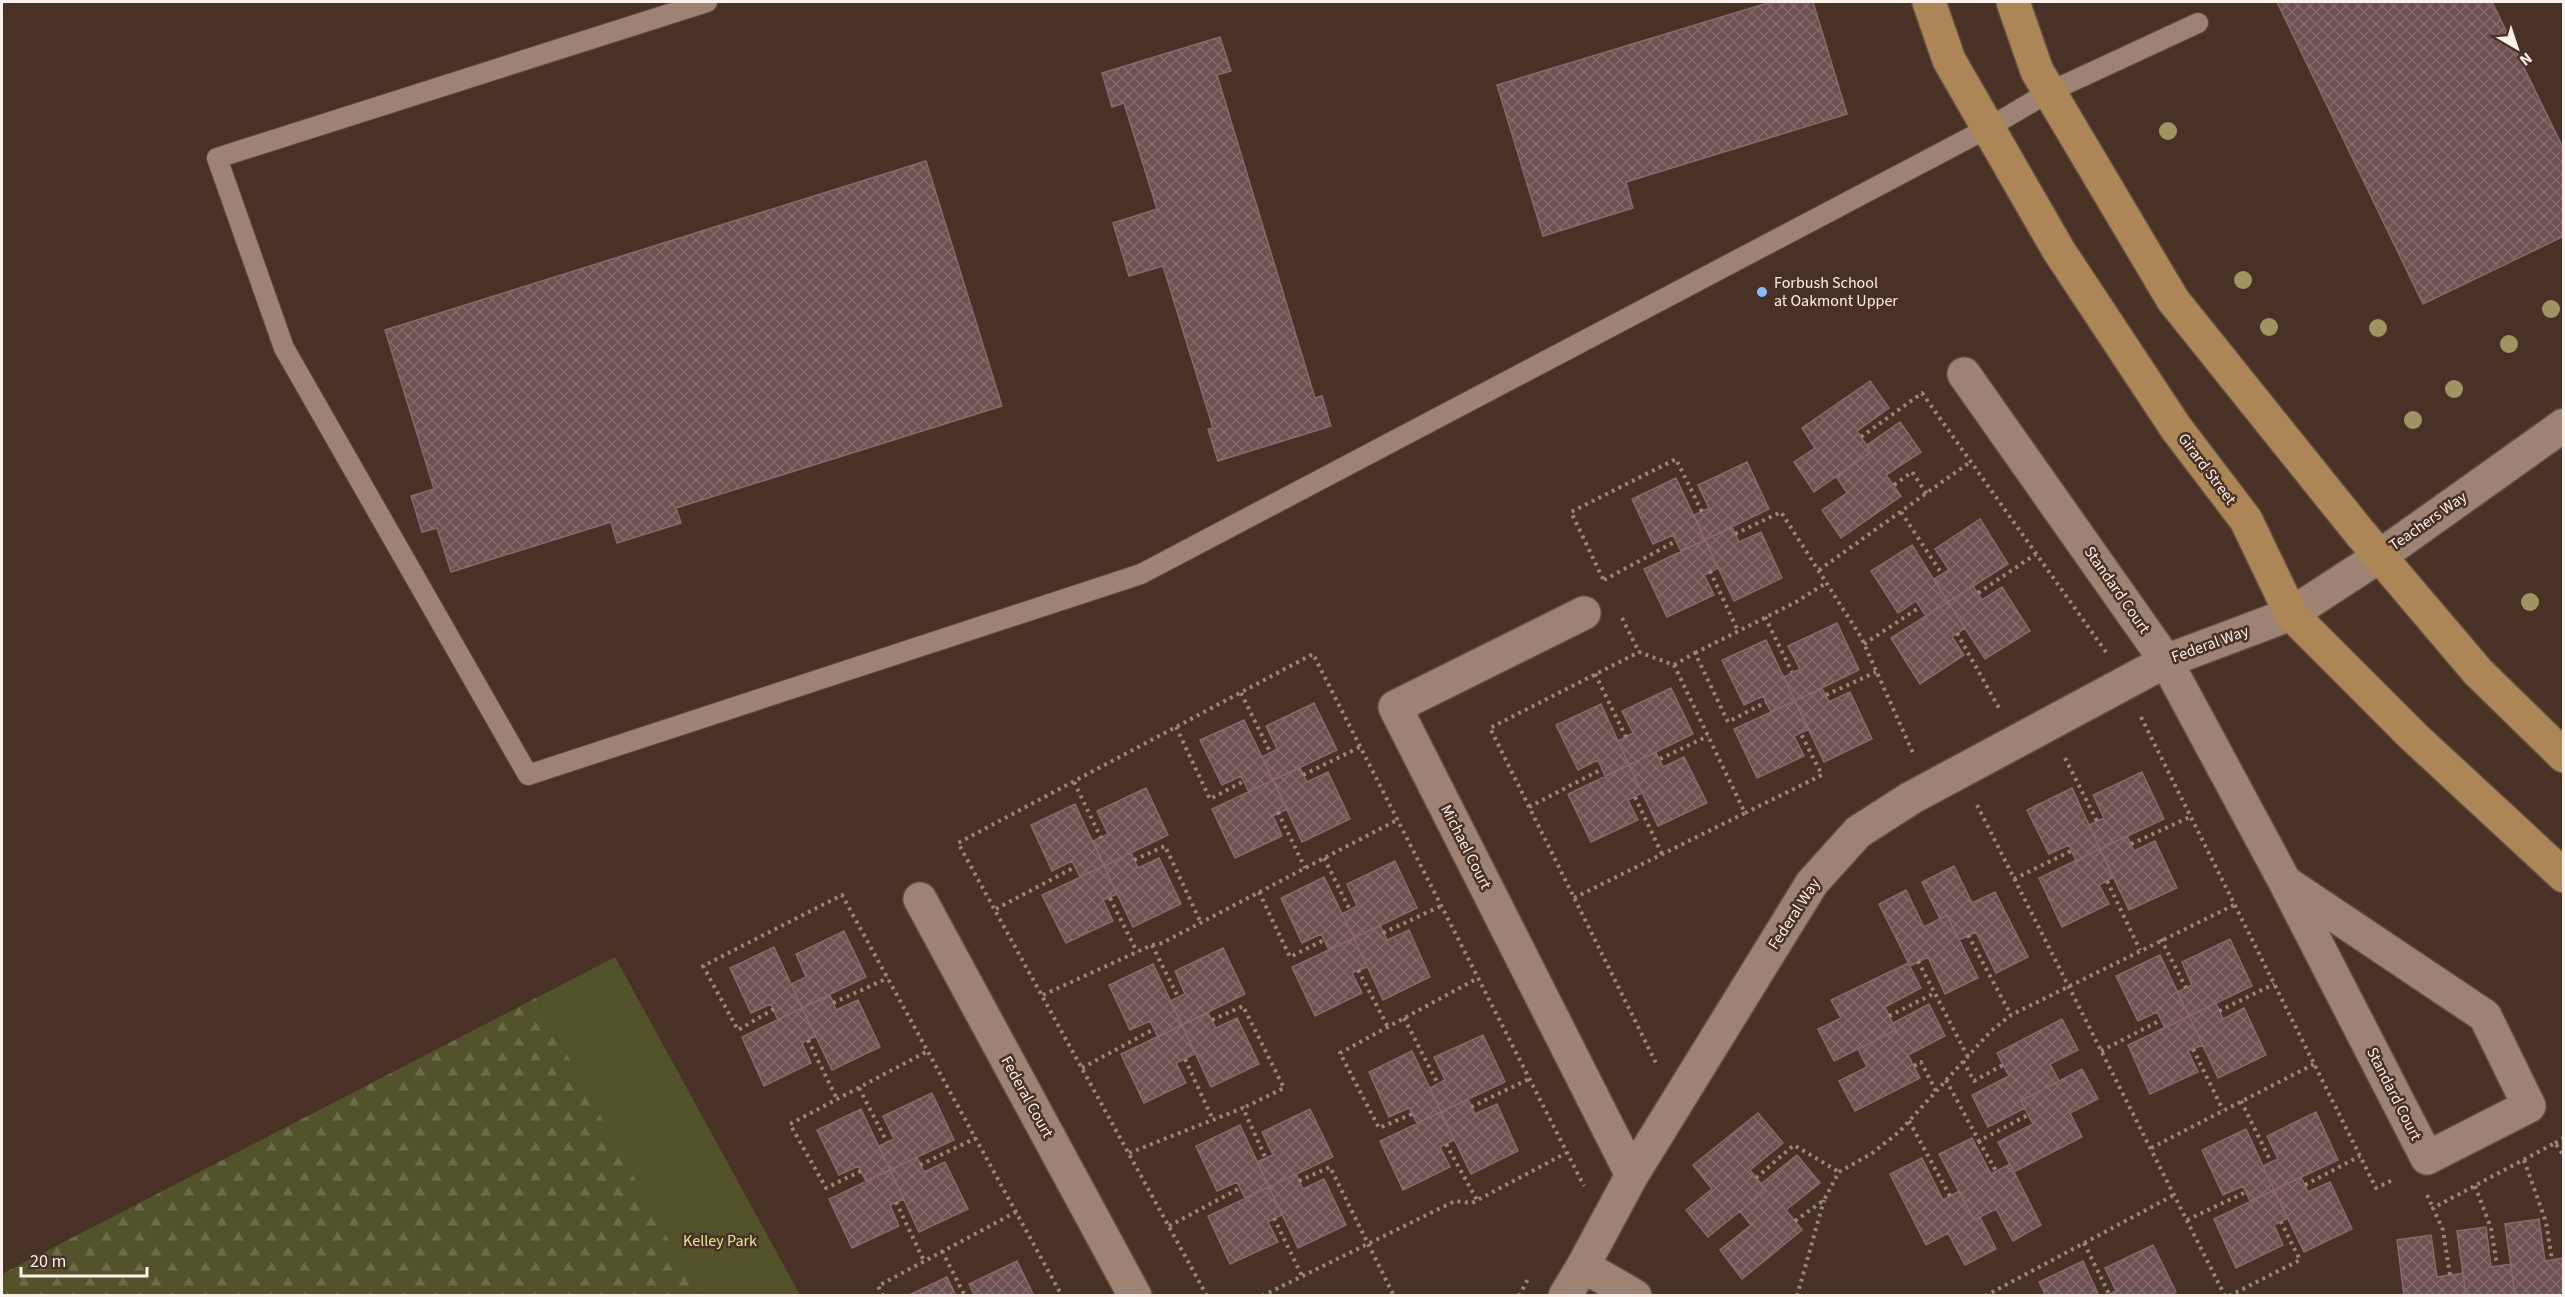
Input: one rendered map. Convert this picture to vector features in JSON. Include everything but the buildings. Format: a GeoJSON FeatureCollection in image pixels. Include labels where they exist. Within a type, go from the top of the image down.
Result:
{"type":"FeatureCollection","features":[{"type":"Feature","properties":{"kind":"street","name":"Girard Street"},"geometry":{"type":"LineString","coordinates":[[1929,2],[1949,60],[2065,261],[2176,428],[2246,520],[2290,614],[2414,737],[2564,876]]}},
{"type":"Feature","properties":{"kind":"street"},"geometry":{"type":"LineString","coordinates":[[2013,2],[2037,71],[2173,300],[2380,556],[2478,672],[2564,756]]}},
{"type":"Feature","properties":{"kind":"street","name":"Standard Court"},"geometry":{"type":"LineString","coordinates":[[1964,374],[2166,661],[2285,882],[2427,1158],[2529,1106],[2486,1016],[2285,882]]}},
{"type":"Feature","properties":{"kind":"street","name":"Teachers Way"},"geometry":{"type":"LineString","coordinates":[[2290,614],[2380,556],[2564,425]]}},
{"type":"Feature","properties":{"kind":"street","name":"Michael Court"},"geometry":{"type":"LineString","coordinates":[[1584,613],[1395,707],[1632,1175]]}},
{"type":"Feature","properties":{"kind":"street","name":"Federal Way"},"geometry":{"type":"LineString","coordinates":[[1565,1296],[1632,1175],[1812,883],[1858,832],[1911,798],[2166,661],[2290,614]]}},
{"type":"Feature","properties":{"kind":"street","name":"Federal Court"},"geometry":{"type":"LineString","coordinates":[[920,899],[1135,1296]]}},
{"type":"Feature","properties":{"kind":"street"},"geometry":{"type":"LineString","coordinates":[[1583,1266],[1635,1296]]}},
{"type":"Feature","properties":{"kind":"lane"},"geometry":{"type":"LineString","coordinates":[[707,2],[217,158],[284,348],[528,775],[1142,574],[1988,128],[2049,92],[2198,23]]}},
{"type":"Feature","properties":{"kind":"path"},"geometry":{"type":"LineString","coordinates":[[1861,437],[1922,393],[2106,652],[2096,657]]}},
{"type":"Feature","properties":{"kind":"path"},"geometry":{"type":"LineString","coordinates":[[1609,590],[1571,512],[1676,459],[1702,512]]}},
{"type":"Feature","properties":{"kind":"path"},"geometry":{"type":"LineString","coordinates":[[1819,570],[1970,462]]}},
{"type":"Feature","properties":{"kind":"path"},"geometry":{"type":"LineString","coordinates":[[1894,485],[1912,472],[1927,494]]}},
{"type":"Feature","properties":{"kind":"path"},"geometry":{"type":"LineString","coordinates":[[1735,534],[1781,512],[1864,644],[1913,754]]}},
{"type":"Feature","properties":{"kind":"path"},"geometry":{"type":"LineString","coordinates":[[1901,512],[1942,574]]}},
{"type":"Feature","properties":{"kind":"path"},"geometry":{"type":"LineString","coordinates":[[1604,580],[1676,541]]}},
{"type":"Feature","properties":{"kind":"path"},"geometry":{"type":"LineString","coordinates":[[1978,593],[2036,554]]}},
{"type":"Feature","properties":{"kind":"path"},"geometry":{"type":"LineString","coordinates":[[1710,571],[1738,631]]}},
{"type":"Feature","properties":{"kind":"path"},"geometry":{"type":"LineString","coordinates":[[1674,665],[1796,602],[1826,583]]}},
{"type":"Feature","properties":{"kind":"path"},"geometry":{"type":"LineString","coordinates":[[1864,644],[1920,607]]}},
{"type":"Feature","properties":{"kind":"path"},"geometry":{"type":"LineString","coordinates":[[1619,610],[1639,652],[1674,665],[1744,813]]}},
{"type":"Feature","properties":{"kind":"path"},"geometry":{"type":"LineString","coordinates":[[1765,617],[1792,672]]}},
{"type":"Feature","properties":{"kind":"path"},"geometry":{"type":"LineString","coordinates":[[1957,633],[1999,709]]}},
{"type":"Feature","properties":{"kind":"path"},"geometry":{"type":"LineString","coordinates":[[1639,652],[1490,728],[1659,1070],[1665,1060]]}},
{"type":"Feature","properties":{"kind":"path"},"geometry":{"type":"LineString","coordinates":[[1695,653],[1728,722],[1766,702]]}},
{"type":"Feature","properties":{"kind":"path"},"geometry":{"type":"LineString","coordinates":[[1207,1296],[958,843],[1313,654],[1584,1187]]}},
{"type":"Feature","properties":{"kind":"path"},"geometry":{"type":"LineString","coordinates":[[1826,695],[1876,672]]}},
{"type":"Feature","properties":{"kind":"path"},"geometry":{"type":"LineString","coordinates":[[1595,674],[1626,737]]}},
{"type":"Feature","properties":{"kind":"path"},"geometry":{"type":"LineString","coordinates":[[1241,693],[1270,752]]}},
{"type":"Feature","properties":{"kind":"path"},"geometry":{"type":"LineString","coordinates":[[1989,714],[2009,704]]}},
{"type":"Feature","properties":{"kind":"path"},"geometry":{"type":"LineString","coordinates":[[2138,711],[2376,1188],[2404,1174]]}},
{"type":"Feature","properties":{"kind":"path"},"geometry":{"type":"LineString","coordinates":[[1176,727],[1210,799],[1244,781]]}},
{"type":"Feature","properties":{"kind":"path"},"geometry":{"type":"LineString","coordinates":[[1574,898],[1822,775],[1800,732]]}},
{"type":"Feature","properties":{"kind":"path"},"geometry":{"type":"LineString","coordinates":[[1660,759],[1708,736]]}},
{"type":"Feature","properties":{"kind":"path"},"geometry":{"type":"LineString","coordinates":[[1304,775],[1360,747]]}},
{"type":"Feature","properties":{"kind":"path"},"geometry":{"type":"LineString","coordinates":[[1905,759],[1923,749]]}},
{"type":"Feature","properties":{"kind":"path"},"geometry":{"type":"LineString","coordinates":[[2061,750],[2097,821]]}},
{"type":"Feature","properties":{"kind":"path"},"geometry":{"type":"LineString","coordinates":[[1529,807],[1602,769]]}},
{"type":"Feature","properties":{"kind":"path"},"geometry":{"type":"LineString","coordinates":[[1074,782],[1101,838]]}},
{"type":"Feature","properties":{"kind":"path"},"geometry":{"type":"LineString","coordinates":[[1635,797],[1662,854]]}},
{"type":"Feature","properties":{"kind":"path"},"geometry":{"type":"LineString","coordinates":[[1972,797],[2227,1296],[2300,1260],[2281,1222]]}},
{"type":"Feature","properties":{"kind":"path"},"geometry":{"type":"LineString","coordinates":[[1278,812],[1305,868]]}},
{"type":"Feature","properties":{"kind":"path"},"geometry":{"type":"LineString","coordinates":[[2131,844],[2190,817]]}},
{"type":"Feature","properties":{"kind":"path"},"geometry":{"type":"LineString","coordinates":[[1043,995],[1152,945],[1162,943],[1397,820]]}},
{"type":"Feature","properties":{"kind":"path"},"geometry":{"type":"LineString","coordinates":[[1134,860],[1165,846],[1201,923]]}},
{"type":"Feature","properties":{"kind":"path"},"geometry":{"type":"LineString","coordinates":[[2014,879],[2072,851]]}},
{"type":"Feature","properties":{"kind":"path"},"geometry":{"type":"LineString","coordinates":[[1324,858],[1350,910]]}},
{"type":"Feature","properties":{"kind":"path"},"geometry":{"type":"LineString","coordinates":[[996,909],[1075,867]]}},
{"type":"Feature","properties":{"kind":"path"},"geometry":{"type":"LineString","coordinates":[[2107,881],[2140,950]]}},
{"type":"Feature","properties":{"kind":"path"},"geometry":{"type":"LineString","coordinates":[[1259,892],[1290,957],[1324,940]]}},
{"type":"Feature","properties":{"kind":"path"},"geometry":{"type":"LineString","coordinates":[[774,1010],[738,1030],[704,966],[842,895],[1062,1296]]}},
{"type":"Feature","properties":{"kind":"path"},"geometry":{"type":"LineString","coordinates":[[1110,898],[1137,952]]}},
{"type":"Feature","properties":{"kind":"path"},"geometry":{"type":"LineString","coordinates":[[1797,1296],[1824,1200],[1839,1172],[1871,1154],[1910,1121],[1991,1031],[2011,1016],[2068,985],[2234,904]]}},
{"type":"Feature","properties":{"kind":"path"},"geometry":{"type":"LineString","coordinates":[[1383,933],[1441,906]]}},
{"type":"Feature","properties":{"kind":"path"},"geometry":{"type":"LineString","coordinates":[[1968,935],[2011,1016]]}},
{"type":"Feature","properties":{"kind":"path"},"geometry":{"type":"LineString","coordinates":[[2161,939],[2186,988]]}},
{"type":"Feature","properties":{"kind":"path"},"geometry":{"type":"LineString","coordinates":[[1152,945],[1178,997]]}},
{"type":"Feature","properties":{"kind":"path"},"geometry":{"type":"LineString","coordinates":[[1918,962],[1968,1057]]}},
{"type":"Feature","properties":{"kind":"path"},"geometry":{"type":"LineString","coordinates":[[1359,970],[1388,1027]]}},
{"type":"Feature","properties":{"kind":"path"},"geometry":{"type":"LineString","coordinates":[[833,1003],[888,978]]}},
{"type":"Feature","properties":{"kind":"path"},"geometry":{"type":"LineString","coordinates":[[1412,1114],[1379,1128],[1340,1053],[1478,978]]}},
{"type":"Feature","properties":{"kind":"path"},"geometry":{"type":"LineString","coordinates":[[2219,1011],[2274,984]]}},
{"type":"Feature","properties":{"kind":"path"},"geometry":{"type":"LineString","coordinates":[[1890,1016],[1935,993]]}},
{"type":"Feature","properties":{"kind":"path"},"geometry":{"type":"LineString","coordinates":[[1129,1153],[1243,1108],[1284,1088],[1243,1006],[1212,1020]]}},
{"type":"Feature","properties":{"kind":"path"},"geometry":{"type":"LineString","coordinates":[[1404,1018],[1438,1084]]}},
{"type":"Feature","properties":{"kind":"path"},"geometry":{"type":"LineString","coordinates":[[2101,1050],[2161,1020]]}},
{"type":"Feature","properties":{"kind":"path"},"geometry":{"type":"LineString","coordinates":[[1082,1068],[1154,1029]]}},
{"type":"Feature","properties":{"kind":"path"},"geometry":{"type":"LineString","coordinates":[[808,1040],[837,1099]]}},
{"type":"Feature","properties":{"kind":"path"},"geometry":{"type":"LineString","coordinates":[[2193,1049],[2223,1110]]}},
{"type":"Feature","properties":{"kind":"path"},"geometry":{"type":"LineString","coordinates":[[861,1171],[826,1188],[790,1124],[928,1051]]}},
{"type":"Feature","properties":{"kind":"path"},"geometry":{"type":"LineString","coordinates":[[1185,1059],[1213,1120]]}},
{"type":"Feature","properties":{"kind":"path"},"geometry":{"type":"LineString","coordinates":[[1964,1061],[1974,1081],[2003,1065]]}},
{"type":"Feature","properties":{"kind":"path"},"geometry":{"type":"LineString","coordinates":[[1914,1066],[1921,1062],[1936,1091]]}},
{"type":"Feature","properties":{"kind":"path"},"geometry":{"type":"LineString","coordinates":[[2151,1148],[2314,1064]]}},
{"type":"Feature","properties":{"kind":"path"},"geometry":{"type":"LineString","coordinates":[[1471,1107],[1529,1079]]}},
{"type":"Feature","properties":{"kind":"path"},"geometry":{"type":"LineString","coordinates":[[1946,1080],[1996,1171]]}},
{"type":"Feature","properties":{"kind":"path"},"geometry":{"type":"LineString","coordinates":[[859,1088],[887,1142]]}},
{"type":"Feature","properties":{"kind":"path"},"geometry":{"type":"LineString","coordinates":[[2241,1101],[2271,1162]]}},
{"type":"Feature","properties":{"kind":"path"},"geometry":{"type":"LineString","coordinates":[[1243,1108],[1266,1159]]}},
{"type":"Feature","properties":{"kind":"path"},"geometry":{"type":"LineString","coordinates":[[1980,1141],[2028,1115]]}},
{"type":"Feature","properties":{"kind":"path"},"geometry":{"type":"LineString","coordinates":[[1910,1121],[1950,1196]]}},
{"type":"Feature","properties":{"kind":"path"},"geometry":{"type":"LineString","coordinates":[[920,1165],[976,1138]]}},
{"type":"Feature","properties":{"kind":"path"},"geometry":{"type":"LineString","coordinates":[[2433,1208],[2564,1138]]}},
{"type":"Feature","properties":{"kind":"path"},"geometry":{"type":"LineString","coordinates":[[2554,1143],[2564,1156]]}},
{"type":"Feature","properties":{"kind":"path"},"geometry":{"type":"LineString","coordinates":[[1446,1144],[1477,1200]]}},
{"type":"Feature","properties":{"kind":"path"},"geometry":{"type":"LineString","coordinates":[[1756,1178],[1794,1145],[1839,1172]]}},
{"type":"Feature","properties":{"kind":"path"},"geometry":{"type":"LineString","coordinates":[[1262,1296],[1455,1201],[1472,1203],[1566,1153]]}},
{"type":"Feature","properties":{"kind":"path"},"geometry":{"type":"LineString","coordinates":[[2305,1185],[2360,1156]]}},
{"type":"Feature","properties":{"kind":"path"},"geometry":{"type":"LineString","coordinates":[[2524,1160],[2546,1222],[2552,1260]]}},
{"type":"Feature","properties":{"kind":"path"},"geometry":{"type":"LineString","coordinates":[[1299,1181],[1330,1167],[1394,1296]]}},
{"type":"Feature","properties":{"kind":"path"},"geometry":{"type":"LineString","coordinates":[[2475,1186],[2491,1228],[2497,1265]]}},
{"type":"Feature","properties":{"kind":"path"},"geometry":{"type":"LineString","coordinates":[[1168,1226],[1239,1188]]}},
{"type":"Feature","properties":{"kind":"path"},"geometry":{"type":"LineString","coordinates":[[2423,1189],[2443,1230],[2450,1275]]}},
{"type":"Feature","properties":{"kind":"path"},"geometry":{"type":"LineString","coordinates":[[2187,1220],[2246,1192]]}},
{"type":"Feature","properties":{"kind":"path"},"geometry":{"type":"LineString","coordinates":[[1985,1296],[2174,1195]]}},
{"type":"Feature","properties":{"kind":"path"},"geometry":{"type":"LineString","coordinates":[[1796,1221],[1824,1200]]}},
{"type":"Feature","properties":{"kind":"path"},"geometry":{"type":"LineString","coordinates":[[896,1202],[924,1261]]}},
{"type":"Feature","properties":{"kind":"path"},"geometry":{"type":"LineString","coordinates":[[883,1296],[878,1286],[1016,1212]]}},
{"type":"Feature","properties":{"kind":"path"},"geometry":{"type":"LineString","coordinates":[[1274,1218],[1302,1276]]}},
{"type":"Feature","properties":{"kind":"path"},"geometry":{"type":"LineString","coordinates":[[2084,1243],[2109,1294]]}},
{"type":"Feature","properties":{"kind":"path"},"geometry":{"type":"LineString","coordinates":[[942,1251],[965,1296]]}},
{"type":"Feature","properties":{"kind":"path"},"geometry":{"type":"LineString","coordinates":[[2187,1296],[2204,1296]]}},
{"type":"Feature","properties":{"kind":"green space","name":"Kelley Park"},"geometry":{"type":"Polygon","coordinates":[[[615,957],[800,1295],[699,1295],[536,998],[615,957]]]}},
{"type":"Feature","properties":{"kind":"green space"},"geometry":{"type":"Polygon","coordinates":[[[536,998],[699,1295],[2,1295],[2,1274],[536,998]]]}},
{"type":"Feature","properties":{"kind":"place","name":"Forbush School at Oakmont Upper"},"geometry":{"type":"Point","coordinates":[1762,292]}}]}
